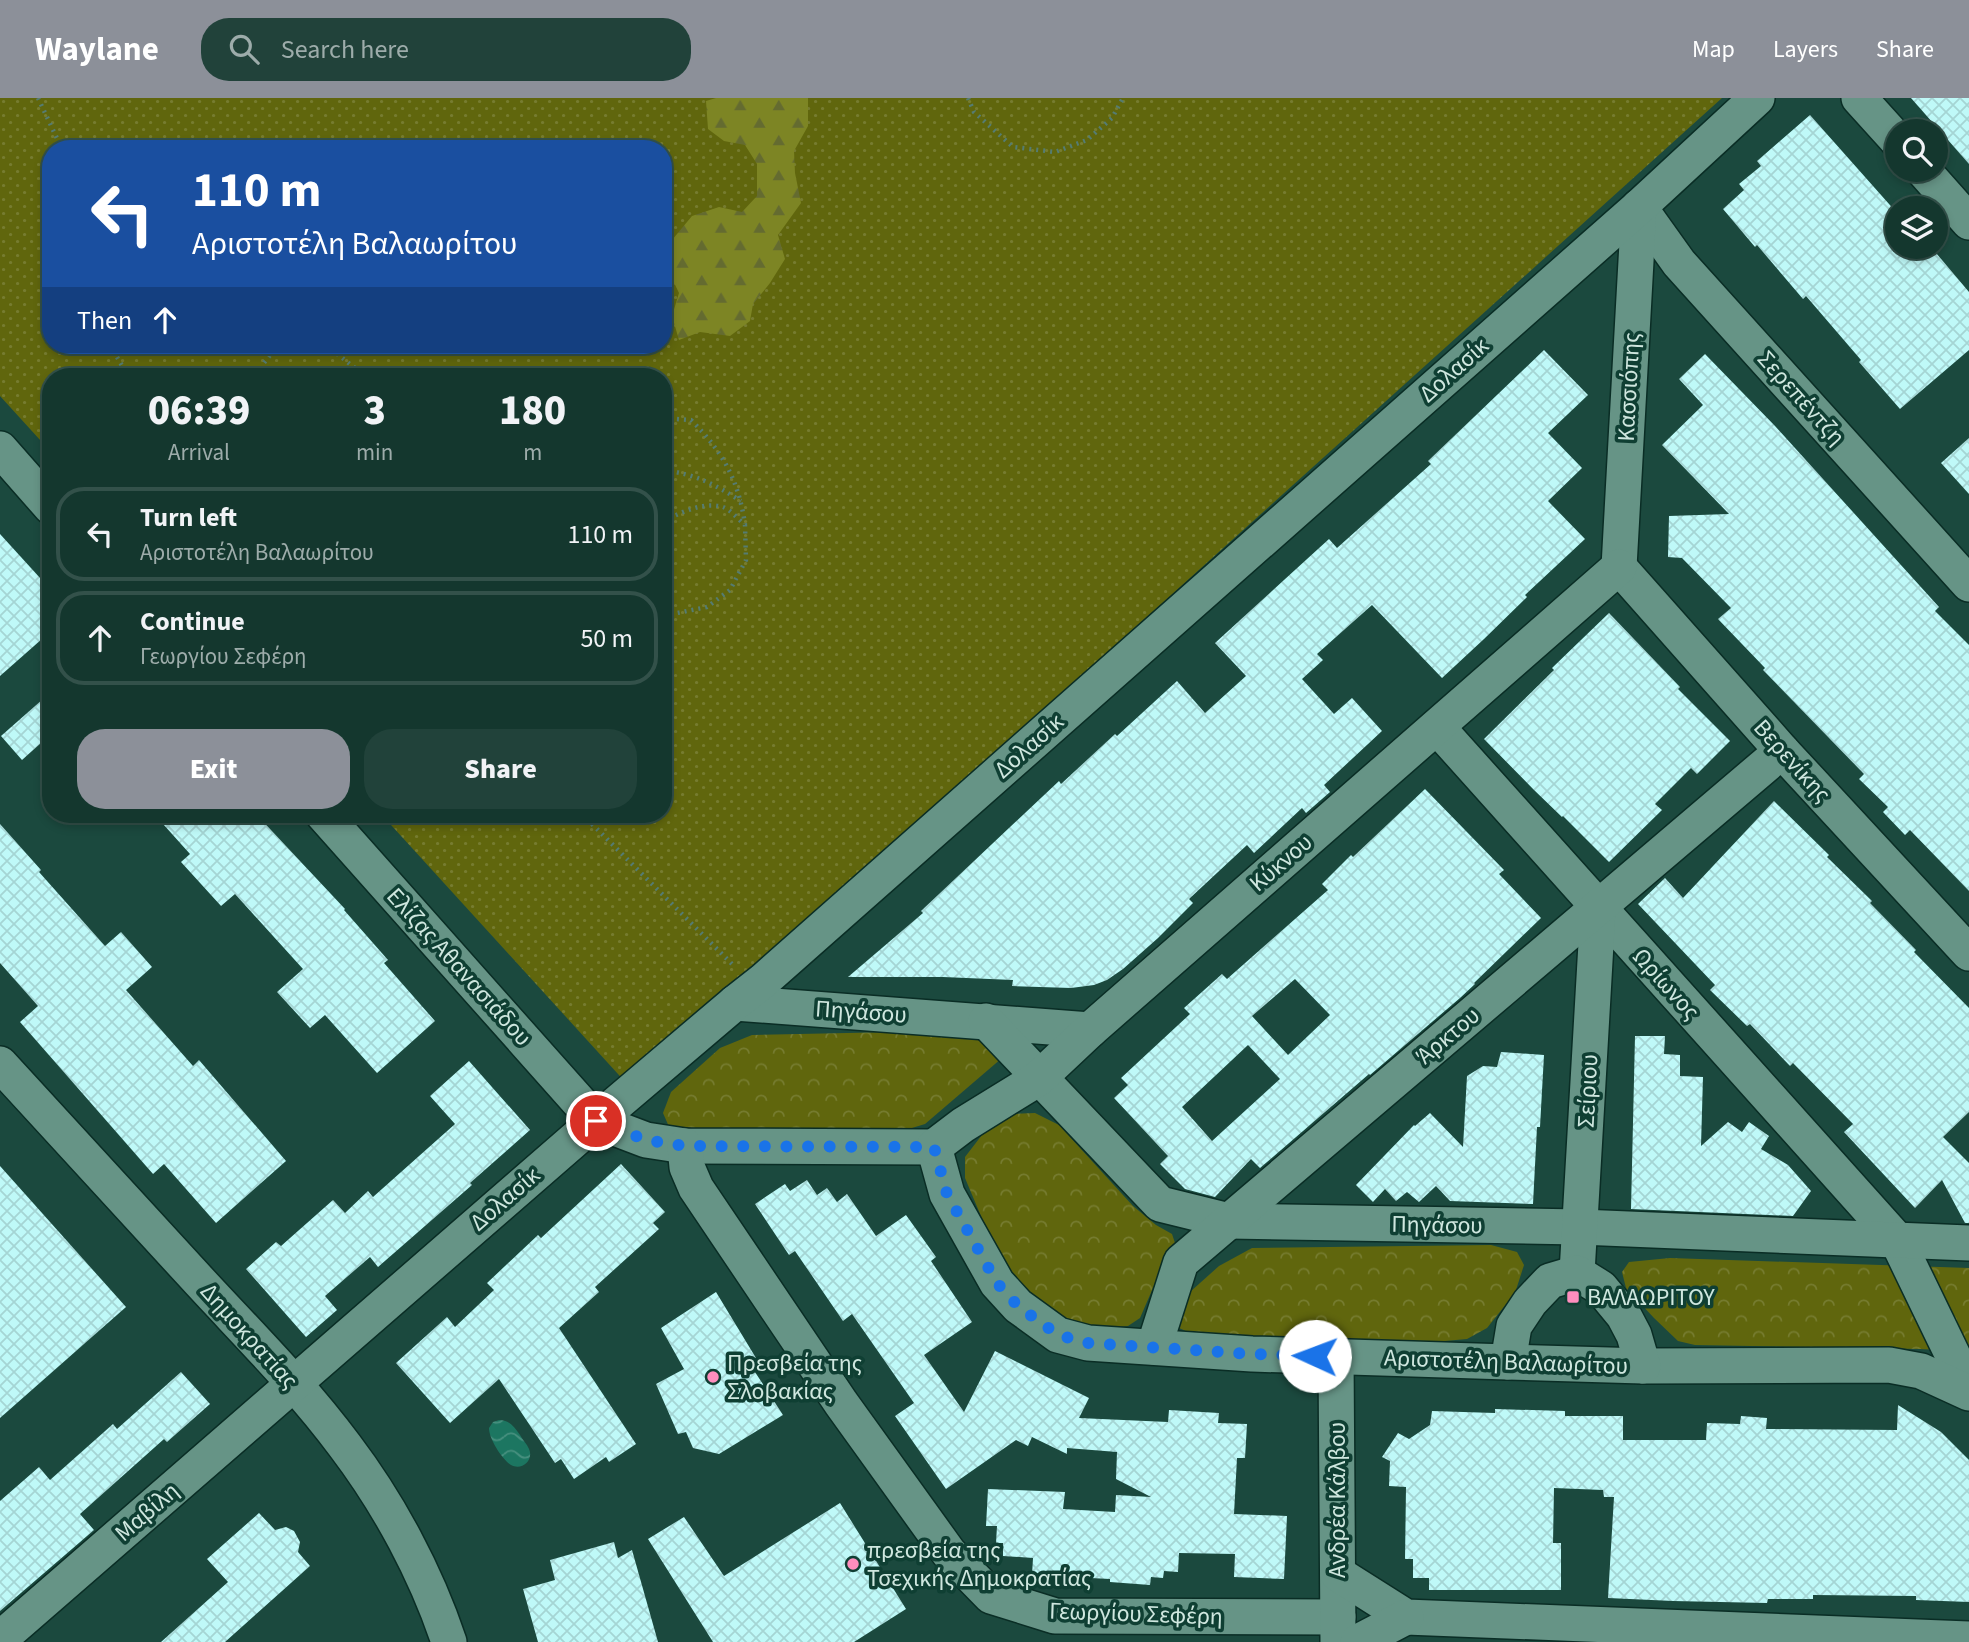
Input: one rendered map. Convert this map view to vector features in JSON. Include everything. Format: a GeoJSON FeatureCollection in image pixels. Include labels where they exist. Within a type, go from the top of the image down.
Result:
{"type":"FeatureCollection","features":[{"type":"Feature","properties":{"kind":"street","name":"Δολασίκ"},"geometry":{"type":"LineString","coordinates":[[294,1384],[596,1121],[763,981],[1639,207],[1757,98]]}},
{"type":"Feature","properties":{"kind":"street"},"geometry":{"type":"LineString","coordinates":[[1860,98],[1885,126]]}},
{"type":"Feature","properties":{"kind":"street"},"geometry":{"type":"LineString","coordinates":[[1934,182],[1969,222]]}},
{"type":"Feature","properties":{"kind":"street","name":"Κασσιόπης"},"geometry":{"type":"LineString","coordinates":[[1619,566],[1639,207]]}},
{"type":"Feature","properties":{"kind":"street","name":"Σερεπέντζη"},"geometry":{"type":"LineString","coordinates":[[1639,207],[1679,264],[1969,584]]}},
{"type":"Feature","properties":{"kind":"street"},"geometry":{"type":"LineString","coordinates":[[3,460],[42,498]]}},
{"type":"Feature","properties":{"kind":"street","name":"Κύκνου"},"geometry":{"type":"LineString","coordinates":[[934,1147],[963,1125],[1039,1078],[1090,1030],[1619,566]]}},
{"type":"Feature","properties":{"kind":"street","name":"Βερενίκης"},"geometry":{"type":"LineString","coordinates":[[1619,566],[1782,751],[1969,953]]}},
{"type":"Feature","properties":{"kind":"street","name":"Ωρίωνος"},"geometry":{"type":"LineString","coordinates":[[1437,727],[1897,1240],[1969,1391]]}},
{"type":"Feature","properties":{"kind":"street","name":"Άρκτου"},"geometry":{"type":"LineString","coordinates":[[1154,1346],[1181,1262],[1782,751]]}},
{"type":"Feature","properties":{"kind":"street","name":"Ελίζας Αθανασιάδου"},"geometry":{"type":"LineString","coordinates":[[331,823],[596,1121]]}},
{"type":"Feature","properties":{"kind":"street","name":"Σείριου"},"geometry":{"type":"LineString","coordinates":[[1577,1273],[1598,909]]}},
{"type":"Feature","properties":{"kind":"street","name":"Πηγάσου"},"geometry":{"type":"LineString","coordinates":[[735,1003],[1090,1030]]}},
{"type":"Feature","properties":{"kind":"street","name":"Πηγάσου"},"geometry":{"type":"LineString","coordinates":[[986,1021],[1160,1204],[1229,1221],[1580,1227],[1969,1243]]}},
{"type":"Feature","properties":{"kind":"street","name":"Δημοκρατίας"},"geometry":{"type":"LineString","coordinates":[[0,1065],[294,1384],[345,1446],[380,1497],[405,1542],[440,1614],[449,1642]]}},
{"type":"Feature","properties":{"kind":"street"},"geometry":{"type":"LineString","coordinates":[[596,1121],[646,1140],[685,1146],[934,1147]]}},
{"type":"Feature","properties":{"kind":"street","name":"Γεωργίου Σεφέρη"},"geometry":{"type":"LineString","coordinates":[[685,1146],[687,1167],[696,1188],[841,1403],[949,1553],[990,1596],[1055,1616],[1345,1634]]}},
{"type":"Feature","properties":{"kind":"street","name":"Αριστοτέλη Βαλαωρίτου"},"geometry":{"type":"LineString","coordinates":[[934,1147],[947,1194],[997,1283],[1018,1306],[1058,1335],[1087,1343],[1252,1354],[1643,1366],[1889,1365],[1921,1371],[1969,1391]]}},
{"type":"Feature","properties":{"kind":"street"},"geometry":{"type":"LineString","coordinates":[[1508,1362],[1514,1326],[1530,1302],[1550,1281],[1577,1273],[1601,1288],[1624,1316],[1634,1335],[1643,1366]]}},
{"type":"Feature","properties":{"kind":"street","name":"Ανδρέα Κάλβου"},"geometry":{"type":"LineString","coordinates":[[1336,1357],[1338,1574],[1345,1634]]}},
{"type":"Feature","properties":{"kind":"street","name":"Μαβίλη"},"geometry":{"type":"LineString","coordinates":[[0,1639],[294,1384]]}},
{"type":"Feature","properties":{"kind":"street"},"geometry":{"type":"LineString","coordinates":[[1338,1574],[1406,1617]]}},
{"type":"Feature","properties":{"kind":"street"},"geometry":{"type":"LineString","coordinates":[[1345,1634],[1406,1617],[1969,1639]]}},
{"type":"Feature","properties":{"kind":"path"},"geometry":{"type":"LineString","coordinates":[[38,98],[58,140]]}},
{"type":"Feature","properties":{"kind":"path"},"geometry":{"type":"LineString","coordinates":[[968,98],[974,112],[1013,147],[1055,152],[1087,140],[1112,118],[1123,98]]}},
{"type":"Feature","properties":{"kind":"path"},"geometry":{"type":"LineString","coordinates":[[337,354],[355,368]]}},
{"type":"Feature","properties":{"kind":"path"},"geometry":{"type":"LineString","coordinates":[[672,419],[691,420],[712,441],[729,468],[741,501],[746,560],[730,590],[707,607],[672,614]]}},
{"type":"Feature","properties":{"kind":"path"},"geometry":{"type":"LineString","coordinates":[[672,471],[686,473],[741,501]]}},
{"type":"Feature","properties":{"kind":"path"},"geometry":{"type":"LineString","coordinates":[[672,517],[706,506],[725,507],[745,525]]}},
{"type":"Feature","properties":{"kind":"path"},"geometry":{"type":"LineString","coordinates":[[591,823],[733,965],[763,981]]}},
{"type":"Feature","properties":{"kind":"green space"},"geometry":{"type":"Polygon","coordinates":[[[0,98],[1722,98],[628,1085],[389,823],[672,823],[672,368],[42,368],[42,442],[0,396],[0,98]]]}},
{"type":"Feature","properties":{"kind":"green space"},"geometry":{"type":"Polygon","coordinates":[[[716,98],[808,98],[808,126],[794,151],[801,203],[778,235],[785,259],[753,304],[750,321],[730,336],[700,332],[679,340],[672,316],[679,293],[672,278],[672,240],[692,216],[719,207],[742,212],[757,196],[757,164],[745,145],[724,141],[708,129],[706,101],[716,98]]]}},
{"type":"Feature","properties":{"kind":"green space"},"geometry":{"type":"Polygon","coordinates":[[[945,1031],[978,1036],[1002,1058],[925,1124],[902,1131],[670,1129],[663,1113],[671,1092],[720,1048],[752,1035],[945,1031]]]}},
{"type":"Feature","properties":{"kind":"green space"},"geometry":{"type":"Polygon","coordinates":[[[1035,1113],[1059,1125],[1133,1206],[1172,1234],[1175,1243],[1164,1256],[1140,1318],[1128,1326],[1101,1329],[1071,1322],[1039,1305],[1004,1271],[965,1178],[965,1157],[985,1131],[1012,1114],[1035,1113]]]}},
{"type":"Feature","properties":{"kind":"green space"},"geometry":{"type":"Polygon","coordinates":[[[1491,1245],[1517,1252],[1524,1265],[1515,1293],[1487,1328],[1467,1339],[1422,1343],[1228,1337],[1190,1333],[1177,1327],[1190,1292],[1219,1266],[1252,1248],[1491,1245]]]}},
{"type":"Feature","properties":{"kind":"green space"},"geometry":{"type":"Polygon","coordinates":[[[1670,1258],[1969,1268],[1969,1354],[1962,1351],[1920,1349],[1695,1345],[1678,1341],[1626,1288],[1622,1272],[1629,1262],[1670,1258]]]}},
{"type":"Feature","properties":{"kind":"water"},"geometry":{"type":"Polygon","coordinates":[[[499,1420],[511,1424],[528,1447],[530,1457],[519,1467],[511,1465],[494,1443],[489,1428],[493,1422],[499,1420]]]}},
{"type":"Feature","properties":{"kind":"building"},"geometry":{"type":"Polygon","coordinates":[[[1911,98],[1969,98],[1969,164],[1948,140],[1948,119],[1929,119],[1911,98]]]}},
{"type":"Feature","properties":{"kind":"building"},"geometry":{"type":"Polygon","coordinates":[[[1810,115],[1885,199],[1885,259],[1941,259],[1969,292],[1969,350],[1900,409],[1806,296],[1803,299],[1723,209],[1744,190],[1739,184],[1761,166],[1757,161],[1810,115]]]}},
{"type":"Feature","properties":{"kind":"building"},"geometry":{"type":"Polygon","coordinates":[[[1544,350],[1588,395],[1548,433],[1582,468],[1548,501],[1585,539],[1442,678],[1372,605],[1317,654],[1323,660],[1302,679],[1334,714],[1352,698],[1382,731],[1324,785],[1330,792],[1306,813],[1302,808],[1254,853],[1247,845],[1189,899],[1193,903],[1158,938],[1123,969],[1094,985],[1071,988],[1012,986],[1013,980],[848,977],[923,913],[921,911],[1059,781],[1061,784],[1177,681],[1205,713],[1246,676],[1215,643],[1329,539],[1337,548],[1431,464],[1428,461],[1544,350]]]}},
{"type":"Feature","properties":{"kind":"building"},"geometry":{"type":"Polygon","coordinates":[[[1705,354],[1775,426],[1939,607],[1935,611],[1969,645],[1969,891],[1910,830],[1905,835],[1883,812],[1888,807],[1859,779],[1864,774],[1763,670],[1765,668],[1718,619],[1731,608],[1682,558],[1668,557],[1669,516],[1729,514],[1662,445],[1703,405],[1679,379],[1705,354]]]}},
{"type":"Feature","properties":{"kind":"building"},"geometry":{"type":"Polygon","coordinates":[[[1969,438],[1969,494],[1941,463],[1969,438]]]}},
{"type":"Feature","properties":{"kind":"building"},"geometry":{"type":"Polygon","coordinates":[[[0,534],[42,580],[42,639],[0,676],[0,534]]]}},
{"type":"Feature","properties":{"kind":"building"},"geometry":{"type":"Polygon","coordinates":[[[1609,613],[1730,741],[1697,774],[1691,768],[1655,804],[1662,810],[1609,862],[1484,739],[1609,613]]]}},
{"type":"Feature","properties":{"kind":"building"},"geometry":{"type":"Polygon","coordinates":[[[42,700],[42,742],[22,760],[1,736],[42,700]]]}},
{"type":"Feature","properties":{"kind":"building"},"geometry":{"type":"Polygon","coordinates":[[[1425,789],[1504,870],[1499,874],[1541,918],[1460,998],[1260,1168],[1251,1159],[1215,1197],[1185,1189],[1160,1164],[1168,1156],[1114,1098],[1128,1085],[1121,1078],[1190,1014],[1184,1008],[1222,974],[1227,979],[1328,890],[1322,884],[1351,855],[1353,857],[1425,789]],[[1295,979],[1252,1016],[1288,1055],[1330,1015],[1295,979]],[[1248,1045],[1182,1107],[1212,1141],[1280,1079],[1248,1045]]]}},
{"type":"Feature","properties":{"kind":"building"},"geometry":{"type":"Polygon","coordinates":[[[1774,801],[1829,855],[1827,857],[1872,901],[1870,903],[1916,950],[1914,952],[1969,1008],[1969,1112],[1943,1137],[1969,1163],[1969,1223],[1965,1223],[1942,1180],[1915,1208],[1844,1132],[1853,1124],[1793,1063],[1790,1066],[1750,1024],[1747,1026],[1710,990],[1715,985],[1638,904],[1665,878],[1683,898],[1774,801]]]}},
{"type":"Feature","properties":{"kind":"building"},"geometry":{"type":"Polygon","coordinates":[[[162,823],[264,823],[345,909],[388,960],[384,963],[435,1021],[377,1073],[325,1015],[310,1028],[277,992],[303,969],[235,894],[221,906],[181,862],[190,854],[162,823]]]}},
{"type":"Feature","properties":{"kind":"building"},"geometry":{"type":"Polygon","coordinates":[[[0,824],[105,946],[121,932],[152,967],[126,990],[193,1066],[199,1060],[286,1161],[216,1223],[164,1164],[153,1174],[20,1022],[38,1006],[0,963],[0,824]]]}},
{"type":"Feature","properties":{"kind":"building"},"geometry":{"type":"Polygon","coordinates":[[[1635,1036],[1665,1036],[1664,1054],[1680,1055],[1680,1076],[1703,1077],[1701,1146],[1728,1122],[1742,1132],[1749,1122],[1769,1136],[1761,1149],[1788,1165],[1811,1191],[1793,1216],[1631,1209],[1635,1036]]]}},
{"type":"Feature","properties":{"kind":"building"},"geometry":{"type":"Polygon","coordinates":[[[1501,1052],[1544,1055],[1533,1204],[1450,1201],[1436,1186],[1419,1202],[1407,1192],[1396,1201],[1385,1189],[1373,1202],[1356,1185],[1414,1125],[1430,1113],[1463,1147],[1467,1076],[1483,1066],[1497,1067],[1501,1052]]]}},
{"type":"Feature","properties":{"kind":"building"},"geometry":{"type":"Polygon","coordinates":[[[469,1061],[530,1130],[378,1267],[370,1257],[325,1296],[337,1310],[306,1337],[246,1269],[276,1242],[281,1246],[333,1200],[345,1213],[368,1191],[373,1197],[455,1124],[430,1096],[469,1061]]]}},
{"type":"Feature","properties":{"kind":"building"},"geometry":{"type":"Polygon","coordinates":[[[621,1164],[665,1212],[653,1223],[659,1229],[595,1287],[599,1292],[559,1328],[636,1444],[609,1462],[606,1457],[574,1479],[561,1459],[555,1463],[499,1379],[450,1423],[396,1363],[447,1317],[455,1327],[494,1290],[487,1283],[538,1235],[541,1238],[621,1164]]]}},
{"type":"Feature","properties":{"kind":"building"},"geometry":{"type":"Polygon","coordinates":[[[0,1166],[126,1307],[0,1418],[0,1166]]]}},
{"type":"Feature","properties":{"kind":"building"},"geometry":{"type":"Polygon","coordinates":[[[807,1180],[817,1195],[827,1188],[837,1202],[847,1194],[876,1236],[906,1215],[936,1257],[931,1261],[972,1322],[924,1355],[964,1412],[995,1351],[1089,1398],[1079,1418],[1168,1422],[1169,1410],[1219,1413],[1218,1423],[1247,1424],[1245,1458],[1237,1458],[1234,1514],[1287,1516],[1284,1579],[1234,1577],[1235,1554],[1179,1553],[1178,1572],[1164,1571],[1163,1578],[1151,1577],[1150,1585],[1110,1582],[1110,1579],[1032,1575],[1033,1558],[1003,1556],[1003,1543],[996,1543],[997,1526],[986,1526],[988,1489],[1065,1492],[1063,1509],[1115,1512],[1116,1495],[1151,1497],[1116,1479],[1117,1452],[1067,1448],[1067,1454],[1032,1437],[1028,1446],[1016,1440],[946,1489],[895,1416],[914,1403],[852,1314],[843,1321],[795,1251],[789,1255],[755,1204],[785,1184],[790,1191],[807,1180]]]}},
{"type":"Feature","properties":{"kind":"building","name":"Πρεσβεία της Σλοβακίας"},"geometry":{"type":"Polygon","coordinates":[[[716,1292],[759,1363],[753,1369],[783,1415],[719,1454],[693,1448],[686,1432],[678,1434],[656,1384],[684,1369],[661,1328],[716,1292]]]}},
{"type":"Feature","properties":{"kind":"building"},"geometry":{"type":"Polygon","coordinates":[[[181,1372],[210,1404],[167,1442],[164,1439],[80,1514],[94,1530],[0,1611],[0,1501],[39,1467],[50,1480],[113,1424],[117,1429],[181,1372]]]}},
{"type":"Feature","properties":{"kind":"building"},"geometry":{"type":"Polygon","coordinates":[[[1898,1405],[1941,1432],[1969,1460],[1969,1602],[1916,1600],[1916,1596],[1813,1595],[1813,1599],[1768,1599],[1767,1603],[1608,1598],[1614,1497],[1604,1497],[1603,1490],[1554,1488],[1553,1543],[1561,1543],[1561,1590],[1429,1590],[1429,1578],[1413,1578],[1413,1559],[1405,1559],[1406,1487],[1389,1486],[1390,1461],[1382,1457],[1398,1433],[1409,1439],[1430,1425],[1432,1411],[1495,1413],[1495,1409],[1565,1411],[1565,1416],[1623,1416],[1623,1440],[1706,1440],[1707,1423],[1740,1424],[1741,1416],[1767,1418],[1766,1429],[1897,1430],[1898,1405]]]}},
{"type":"Feature","properties":{"kind":"building"},"geometry":{"type":"Polygon","coordinates":[[[840,1503],[906,1609],[854,1642],[713,1642],[648,1539],[684,1517],[724,1576],[840,1503]]]}},
{"type":"Feature","properties":{"kind":"building"},"geometry":{"type":"Polygon","coordinates":[[[259,1513],[275,1530],[286,1527],[294,1531],[300,1542],[298,1552],[310,1566],[225,1642],[161,1642],[228,1582],[207,1559],[259,1513]]]}},
{"type":"Feature","properties":{"kind":"building"},"geometry":{"type":"Polygon","coordinates":[[[614,1542],[618,1558],[632,1550],[658,1642],[538,1642],[523,1589],[555,1580],[550,1560],[614,1542]]]}},
{"type":"Feature","properties":{"kind":"place","name":"ΒΑΛΑΩΡΙΤΟΥ"},"geometry":{"type":"Point","coordinates":[1573,1297]}},
{"type":"Feature","properties":{"kind":"place","name":"Πρεσβεία της Σλοβακίας"},"geometry":{"type":"Point","coordinates":[713,1377]}},
{"type":"Feature","properties":{"kind":"place","name":"πρεσβεία της Τσεχικής Δημοκρατίας"},"geometry":{"type":"Point","coordinates":[853,1564]}},
{"type":"Feature","properties":{"kind":"route"},"geometry":{"type":"LineString","coordinates":[[596,1121],[646,1140],[685,1146],[934,1147],[947,1194],[997,1283],[1018,1306],[1058,1335],[1087,1343],[1315,1356]]}}]}
